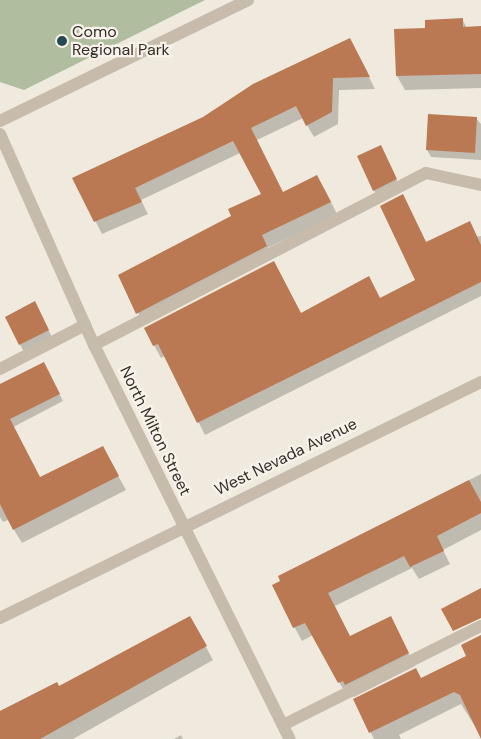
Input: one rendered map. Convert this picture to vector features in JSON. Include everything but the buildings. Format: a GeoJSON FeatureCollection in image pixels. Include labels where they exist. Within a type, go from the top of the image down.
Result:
{"type":"FeatureCollection","features":[{"type":"Feature","properties":{"kind":"street"},"geometry":{"type":"LineString","coordinates":[[0,121],[248,0]]}},
{"type":"Feature","properties":{"kind":"street","name":"North Milton Street"},"geometry":{"type":"LineString","coordinates":[[0,134],[94,345],[290,739]]}},
{"type":"Feature","properties":{"kind":"street"},"geometry":{"type":"LineString","coordinates":[[94,345],[426,173],[481,185]]}},
{"type":"Feature","properties":{"kind":"street"},"geometry":{"type":"LineString","coordinates":[[0,369],[85,325]]}},
{"type":"Feature","properties":{"kind":"street","name":"West Nevada Avenue"},"geometry":{"type":"LineString","coordinates":[[0,618],[182,525],[481,382]]}},
{"type":"Feature","properties":{"kind":"street"},"geometry":{"type":"LineString","coordinates":[[283,725],[481,626]]}},
{"type":"Feature","properties":{"kind":"green space","name":"Como Regional Park"},"geometry":{"type":"Polygon","coordinates":[[[0,0],[205,0],[24,90],[0,82],[0,0]]]}},
{"type":"Feature","properties":{"kind":"place","name":"Como Regional Park"},"geometry":{"type":"Point","coordinates":[62,41]}}]}
